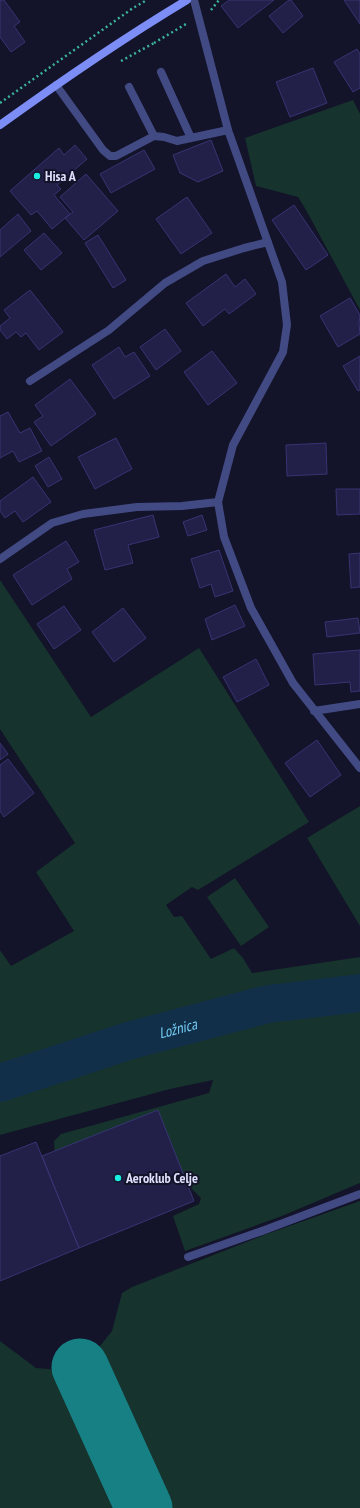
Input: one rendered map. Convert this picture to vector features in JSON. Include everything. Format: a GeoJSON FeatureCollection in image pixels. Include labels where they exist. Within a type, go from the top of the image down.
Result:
{"type":"FeatureCollection","features":[{"type":"Feature","properties":{"kind":"main road"},"geometry":{"type":"LineString","coordinates":[[0,125],[56,85],[144,26],[187,0]]}},
{"type":"Feature","properties":{"kind":"street"},"geometry":{"type":"LineString","coordinates":[[194,0],[228,130],[282,282],[287,325],[283,352],[232,445],[218,502],[224,537],[251,608],[293,684],[360,768]]}},
{"type":"Feature","properties":{"kind":"street"},"geometry":{"type":"LineString","coordinates":[[161,72],[191,138]]}},
{"type":"Feature","properties":{"kind":"street"},"geometry":{"type":"LineString","coordinates":[[56,85],[103,150],[110,156],[116,156],[154,136],[177,141],[228,130]]}},
{"type":"Feature","properties":{"kind":"street"},"geometry":{"type":"LineString","coordinates":[[129,87],[154,136]]}},
{"type":"Feature","properties":{"kind":"street"},"geometry":{"type":"LineString","coordinates":[[30,382],[109,330],[165,283],[203,261],[268,242]]}},
{"type":"Feature","properties":{"kind":"street"},"geometry":{"type":"LineString","coordinates":[[0,558],[52,523],[83,514],[138,507],[182,506],[218,502]]}},
{"type":"Feature","properties":{"kind":"street"},"geometry":{"type":"LineString","coordinates":[[314,711],[360,704]]}},
{"type":"Feature","properties":{"kind":"street"},"geometry":{"type":"LineString","coordinates":[[188,1257],[360,1194]]}},
{"type":"Feature","properties":{"kind":"path"},"geometry":{"type":"LineString","coordinates":[[0,102],[133,8],[147,0]]}},
{"type":"Feature","properties":{"kind":"green space"},"geometry":{"type":"Polygon","coordinates":[[[353,100],[360,114],[360,310],[298,197],[256,186],[245,138],[353,100]]]}},
{"type":"Feature","properties":{"kind":"green space"},"geometry":{"type":"Polygon","coordinates":[[[0,580],[91,717],[199,648],[309,822],[198,890],[192,887],[166,905],[174,917],[182,916],[211,959],[234,948],[243,958],[252,973],[360,957],[360,985],[256,998],[40,1056],[0,1071],[0,950],[11,966],[74,931],[36,872],[75,843],[0,729],[0,580]]]}},
{"type":"Feature","properties":{"kind":"green space"},"geometry":{"type":"Polygon","coordinates":[[[360,806],[360,926],[307,838],[360,806]]]}},
{"type":"Feature","properties":{"kind":"green space"},"geometry":{"type":"Polygon","coordinates":[[[235,878],[269,927],[241,946],[207,897],[235,878]]]}},
{"type":"Feature","properties":{"kind":"green space"},"geometry":{"type":"Polygon","coordinates":[[[360,1004],[360,1183],[282,1216],[185,1251],[173,1216],[199,1204],[201,1198],[184,1181],[55,1160],[54,1141],[61,1134],[209,1093],[213,1080],[170,1089],[0,1135],[0,1091],[111,1054],[230,1023],[360,1004]]]}},
{"type":"Feature","properties":{"kind":"green space"},"geometry":{"type":"Polygon","coordinates":[[[360,1201],[360,1508],[151,1508],[88,1361],[112,1331],[122,1293],[132,1287],[264,1235],[360,1201]]]}},
{"type":"Feature","properties":{"kind":"green space"},"geometry":{"type":"Polygon","coordinates":[[[0,1341],[36,1368],[72,1371],[130,1508],[0,1508],[0,1341]]]}},
{"type":"Feature","properties":{"kind":"building"},"geometry":{"type":"Polygon","coordinates":[[[4,0],[20,22],[14,26],[25,42],[11,52],[0,37],[0,1],[4,0]]]}},
{"type":"Feature","properties":{"kind":"building"},"geometry":{"type":"Polygon","coordinates":[[[229,0],[274,0],[238,28],[221,6],[229,0]]]}},
{"type":"Feature","properties":{"kind":"building"},"geometry":{"type":"Polygon","coordinates":[[[291,0],[303,16],[283,33],[269,16],[291,0]]]}},
{"type":"Feature","properties":{"kind":"building"},"geometry":{"type":"Polygon","coordinates":[[[344,0],[360,0],[360,24],[344,0]]]}},
{"type":"Feature","properties":{"kind":"building"},"geometry":{"type":"Polygon","coordinates":[[[357,49],[360,54],[360,88],[353,92],[334,62],[357,49]]]}},
{"type":"Feature","properties":{"kind":"building"},"geometry":{"type":"Polygon","coordinates":[[[313,68],[327,103],[290,117],[276,82],[313,68]]]}},
{"type":"Feature","properties":{"kind":"building"},"geometry":{"type":"Polygon","coordinates":[[[211,140],[223,171],[198,182],[180,173],[173,155],[211,140]]]}},
{"type":"Feature","properties":{"kind":"building"},"geometry":{"type":"Polygon","coordinates":[[[75,145],[87,159],[57,185],[61,189],[54,195],[70,214],[52,229],[37,211],[31,215],[10,191],[59,148],[64,155],[75,145]]]}},
{"type":"Feature","properties":{"kind":"building"},"geometry":{"type":"Polygon","coordinates":[[[144,150],[155,169],[111,193],[100,174],[144,150]]]}},
{"type":"Feature","properties":{"kind":"building"},"geometry":{"type":"Polygon","coordinates":[[[86,174],[118,211],[84,240],[65,218],[73,212],[60,197],[86,174]]]}},
{"type":"Feature","properties":{"kind":"building"},"geometry":{"type":"Polygon","coordinates":[[[187,197],[212,233],[181,254],[156,219],[187,197]]]}},
{"type":"Feature","properties":{"kind":"building"},"geometry":{"type":"Polygon","coordinates":[[[294,205],[328,255],[306,270],[272,220],[294,205]]]}},
{"type":"Feature","properties":{"kind":"building"},"geometry":{"type":"Polygon","coordinates":[[[18,214],[31,231],[0,257],[0,230],[18,214]]]}},
{"type":"Feature","properties":{"kind":"building"},"geometry":{"type":"Polygon","coordinates":[[[44,233],[62,253],[41,270],[24,250],[44,233]]]}},
{"type":"Feature","properties":{"kind":"building"},"geometry":{"type":"Polygon","coordinates":[[[98,235],[126,280],[113,288],[85,243],[98,235]]]}},
{"type":"Feature","properties":{"kind":"building"},"geometry":{"type":"Polygon","coordinates":[[[226,274],[235,287],[245,279],[256,294],[229,314],[225,309],[203,326],[186,303],[226,274]]]}},
{"type":"Feature","properties":{"kind":"building"},"geometry":{"type":"Polygon","coordinates":[[[30,290],[63,332],[39,350],[26,333],[21,337],[16,332],[7,339],[0,330],[0,326],[10,318],[4,310],[30,290]]]}},
{"type":"Feature","properties":{"kind":"building"},"geometry":{"type":"Polygon","coordinates":[[[350,298],[360,315],[360,334],[338,347],[320,316],[350,298]]]}},
{"type":"Feature","properties":{"kind":"building"},"geometry":{"type":"Polygon","coordinates":[[[165,329],[181,351],[156,370],[140,347],[165,329]]]}},
{"type":"Feature","properties":{"kind":"building"},"geometry":{"type":"Polygon","coordinates":[[[119,347],[125,357],[134,352],[150,376],[114,399],[92,365],[119,347]]]}},
{"type":"Feature","properties":{"kind":"building"},"geometry":{"type":"Polygon","coordinates":[[[212,351],[237,383],[208,405],[184,372],[212,351]]]}},
{"type":"Feature","properties":{"kind":"building"},"geometry":{"type":"Polygon","coordinates":[[[360,356],[360,390],[358,391],[343,366],[360,356]]]}},
{"type":"Feature","properties":{"kind":"building"},"geometry":{"type":"Polygon","coordinates":[[[70,379],[96,414],[51,446],[34,422],[43,416],[35,405],[70,379]]]}},
{"type":"Feature","properties":{"kind":"building"},"geometry":{"type":"Polygon","coordinates":[[[8,412],[20,433],[30,428],[42,451],[19,462],[13,451],[0,458],[0,416],[8,412]]]}},
{"type":"Feature","properties":{"kind":"building"},"geometry":{"type":"Polygon","coordinates":[[[116,438],[132,469],[95,489],[78,457],[116,438]]]}},
{"type":"Feature","properties":{"kind":"building"},"geometry":{"type":"Polygon","coordinates":[[[326,443],[327,474],[287,476],[286,445],[326,443]]]}},
{"type":"Feature","properties":{"kind":"building"},"geometry":{"type":"Polygon","coordinates":[[[49,457],[62,479],[48,487],[35,466],[49,457]]]}},
{"type":"Feature","properties":{"kind":"building"},"geometry":{"type":"Polygon","coordinates":[[[33,477],[51,502],[23,522],[15,511],[5,518],[0,511],[0,501],[33,477]]]}},
{"type":"Feature","properties":{"kind":"building"},"geometry":{"type":"Polygon","coordinates":[[[336,489],[360,489],[360,514],[337,515],[336,489]]]}},
{"type":"Feature","properties":{"kind":"building"},"geometry":{"type":"Polygon","coordinates":[[[153,515],[159,537],[128,545],[133,563],[105,570],[94,530],[153,515]]]}},
{"type":"Feature","properties":{"kind":"building"},"geometry":{"type":"Polygon","coordinates":[[[202,515],[207,530],[188,536],[183,522],[202,515]]]}},
{"type":"Feature","properties":{"kind":"building"},"geometry":{"type":"Polygon","coordinates":[[[66,541],[79,562],[67,569],[72,579],[32,605],[13,575],[66,541]]]}},
{"type":"Feature","properties":{"kind":"building"},"geometry":{"type":"Polygon","coordinates":[[[219,550],[233,591],[215,597],[211,584],[200,588],[191,559],[219,550]]]}},
{"type":"Feature","properties":{"kind":"building"},"geometry":{"type":"Polygon","coordinates":[[[360,553],[360,587],[351,588],[349,554],[360,553]]]}},
{"type":"Feature","properties":{"kind":"building"},"geometry":{"type":"Polygon","coordinates":[[[235,605],[245,626],[212,640],[205,619],[235,605]]]}},
{"type":"Feature","properties":{"kind":"building"},"geometry":{"type":"Polygon","coordinates":[[[64,606],[81,630],[54,649],[37,624],[64,606]]]}},
{"type":"Feature","properties":{"kind":"building"},"geometry":{"type":"Polygon","coordinates":[[[123,608],[146,638],[114,662],[92,632],[123,608]]]}},
{"type":"Feature","properties":{"kind":"building"},"geometry":{"type":"Polygon","coordinates":[[[358,618],[360,633],[327,637],[325,622],[358,618]]]}},
{"type":"Feature","properties":{"kind":"building"},"geometry":{"type":"Polygon","coordinates":[[[360,650],[360,691],[351,692],[350,682],[315,685],[313,654],[360,650]]]}},
{"type":"Feature","properties":{"kind":"building"},"geometry":{"type":"Polygon","coordinates":[[[256,659],[269,685],[237,702],[223,677],[256,659]]]}},
{"type":"Feature","properties":{"kind":"building"},"geometry":{"type":"Polygon","coordinates":[[[317,740],[341,775],[310,797],[285,763],[317,740]]]}},
{"type":"Feature","properties":{"kind":"building"},"geometry":{"type":"Polygon","coordinates":[[[0,743],[8,754],[0,760],[0,743]]]}},
{"type":"Feature","properties":{"kind":"building"},"geometry":{"type":"Polygon","coordinates":[[[8,759],[34,793],[4,817],[0,811],[0,765],[8,759]]]}},
{"type":"Feature","properties":{"kind":"building","name":"Aeroklub Celje"},"geometry":{"type":"Polygon","coordinates":[[[158,1110],[194,1201],[79,1248],[42,1156],[158,1110]]]}},
{"type":"Feature","properties":{"kind":"building"},"geometry":{"type":"Polygon","coordinates":[[[36,1142],[79,1248],[0,1281],[0,1156],[36,1142]]]}},
{"type":"Feature","properties":{"kind":"waterway","name":"Ložnica"},"geometry":{"type":"LineString","coordinates":[[0,1083],[128,1041],[268,1004],[360,993]]}},
{"type":"Feature","properties":{"kind":"taxiway"},"geometry":{"type":"LineString","coordinates":[[80,1367],[144,1508]]}},
{"type":"Feature","properties":{"kind":"place","name":"Hisa A"},"geometry":{"type":"Point","coordinates":[37,176]}},
{"type":"Feature","properties":{"kind":"place","name":"Aeroklub Celje"},"geometry":{"type":"Point","coordinates":[118,1178]}}]}
